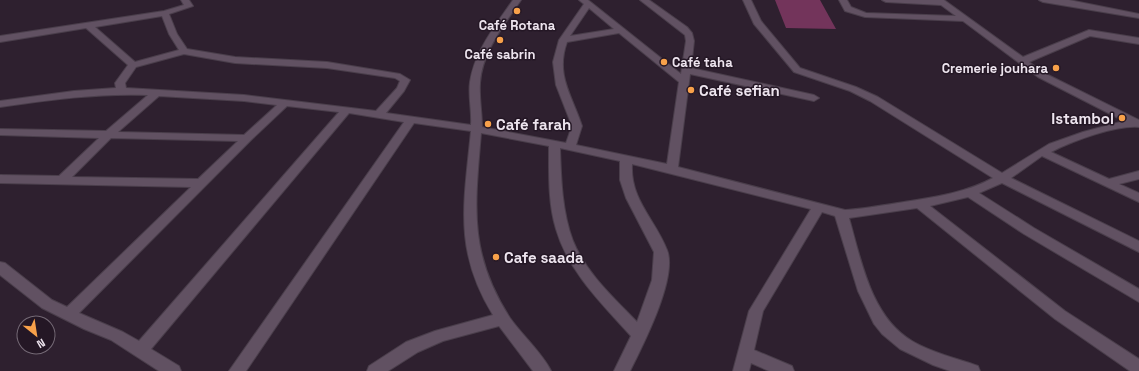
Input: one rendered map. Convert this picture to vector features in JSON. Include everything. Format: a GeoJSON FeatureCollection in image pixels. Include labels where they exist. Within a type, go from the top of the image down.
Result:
{"type":"FeatureCollection","features":[{"type":"Feature","properties":{"kind":"street"},"geometry":{"type":"LineString","coordinates":[[0,39],[87,24],[165,13],[186,8],[189,6],[185,0]]}},
{"type":"Feature","properties":{"kind":"street"},"geometry":{"type":"LineString","coordinates":[[517,0],[486,46],[480,59],[475,85],[476,129],[470,190],[470,231],[476,263],[483,282],[502,319],[543,371]]}},
{"type":"Feature","properties":{"kind":"street"},"geometry":{"type":"LineString","coordinates":[[644,0],[684,29],[689,35],[690,48],[672,169]]}},
{"type":"Feature","properties":{"kind":"street"},"geometry":{"type":"LineString","coordinates":[[747,0],[758,22],[797,70],[858,91],[874,99],[1002,178],[1139,247]]}},
{"type":"Feature","properties":{"kind":"street"},"geometry":{"type":"LineString","coordinates":[[843,0],[848,9],[860,15],[966,19]]}},
{"type":"Feature","properties":{"kind":"street"},"geometry":{"type":"LineString","coordinates":[[886,0],[941,1],[1022,61],[1051,80],[1137,123]]}},
{"type":"Feature","properties":{"kind":"street"},"geometry":{"type":"LineString","coordinates":[[1043,0],[1064,1],[1139,16]]}},
{"type":"Feature","properties":{"kind":"street"},"geometry":{"type":"LineString","coordinates":[[570,147],[577,126],[561,85],[556,59],[563,40],[585,2],[684,81]]}},
{"type":"Feature","properties":{"kind":"street"},"geometry":{"type":"LineString","coordinates":[[165,13],[173,34],[184,51]]}},
{"type":"Feature","properties":{"kind":"street"},"geometry":{"type":"LineString","coordinates":[[87,24],[133,66]]}},
{"type":"Feature","properties":{"kind":"street"},"geometry":{"type":"LineString","coordinates":[[563,40],[621,30]]}},
{"type":"Feature","properties":{"kind":"street"},"geometry":{"type":"LineString","coordinates":[[1022,61],[1089,33],[1139,41]]}},
{"type":"Feature","properties":{"kind":"street"},"geometry":{"type":"LineString","coordinates":[[121,91],[120,83],[133,66],[184,51],[193,54],[235,60],[327,65],[397,76],[405,80],[401,89],[379,114]]}},
{"type":"Feature","properties":{"kind":"street"},"geometry":{"type":"LineString","coordinates":[[686,70],[814,98]]}},
{"type":"Feature","properties":{"kind":"street"},"geometry":{"type":"LineString","coordinates":[[0,104],[44,98],[121,91],[200,95],[286,102],[379,114],[476,129],[570,147],[672,169],[792,199],[818,208],[841,213],[861,213],[920,204],[970,193],[1002,178],[1042,152],[1077,138],[1137,123]]}},
{"type":"Feature","properties":{"kind":"street"},"geometry":{"type":"LineString","coordinates":[[61,181],[108,135],[157,93]]}},
{"type":"Feature","properties":{"kind":"street"},"geometry":{"type":"LineString","coordinates":[[68,314],[247,138],[286,102]]}},
{"type":"Feature","properties":{"kind":"street"},"geometry":{"type":"LineString","coordinates":[[140,350],[346,110]]}},
{"type":"Feature","properties":{"kind":"street"},"geometry":{"type":"LineString","coordinates":[[237,371],[411,119]]}},
{"type":"Feature","properties":{"kind":"street"},"geometry":{"type":"LineString","coordinates":[[0,132],[247,138]]}},
{"type":"Feature","properties":{"kind":"street"},"geometry":{"type":"LineString","coordinates":[[554,145],[555,178],[562,229],[576,259],[613,306],[639,334]]}},
{"type":"Feature","properties":{"kind":"street"},"geometry":{"type":"LineString","coordinates":[[1042,152],[1139,198]]}},
{"type":"Feature","properties":{"kind":"street"},"geometry":{"type":"LineString","coordinates":[[622,371],[639,334],[660,281],[661,256],[659,247],[632,200],[624,173],[626,160]]}},
{"type":"Feature","properties":{"kind":"street"},"geometry":{"type":"LineString","coordinates":[[1107,183],[1139,174]]}},
{"type":"Feature","properties":{"kind":"street"},"geometry":{"type":"LineString","coordinates":[[0,179],[202,182]]}},
{"type":"Feature","properties":{"kind":"street"},"geometry":{"type":"LineString","coordinates":[[970,193],[1029,231],[1139,296]]}},
{"type":"Feature","properties":{"kind":"street"},"geometry":{"type":"LineString","coordinates":[[920,204],[1060,315],[1139,368]]}},
{"type":"Feature","properties":{"kind":"street"},"geometry":{"type":"LineString","coordinates":[[741,371],[756,311],[766,291],[798,244],[818,208]]}},
{"type":"Feature","properties":{"kind":"street"},"geometry":{"type":"LineString","coordinates":[[841,213],[866,289],[886,330],[898,340],[915,350],[972,371]]}},
{"type":"Feature","properties":{"kind":"street"},"geometry":{"type":"LineString","coordinates":[[0,267],[47,304],[117,336],[173,371]]}},
{"type":"Feature","properties":{"kind":"street"},"geometry":{"type":"LineString","coordinates":[[375,371],[412,347],[440,336],[502,319]]}},
{"type":"Feature","properties":{"kind":"street"},"geometry":{"type":"LineString","coordinates":[[745,353],[786,371]]}},
{"type":"Feature","properties":{"kind":"building"},"geometry":{"type":"Polygon","coordinates":[[[775,0],[820,0],[836,29],[786,28],[775,0]]]}},
{"type":"Feature","properties":{"kind":"place","name":"Café Rotana"},"geometry":{"type":"Point","coordinates":[517,11]}},
{"type":"Feature","properties":{"kind":"place","name":"Café sabrin"},"geometry":{"type":"Point","coordinates":[500,40]}},
{"type":"Feature","properties":{"kind":"place","name":"Café taha"},"geometry":{"type":"Point","coordinates":[664,62]}},
{"type":"Feature","properties":{"kind":"place","name":"Cremerie jouhara"},"geometry":{"type":"Point","coordinates":[1056,68]}},
{"type":"Feature","properties":{"kind":"place","name":"Café sefian"},"geometry":{"type":"Point","coordinates":[691,90]}},
{"type":"Feature","properties":{"kind":"place","name":"Istambol"},"geometry":{"type":"Point","coordinates":[1122,118]}},
{"type":"Feature","properties":{"kind":"place","name":"Café farah"},"geometry":{"type":"Point","coordinates":[488,124]}},
{"type":"Feature","properties":{"kind":"place","name":"Cafe saada"},"geometry":{"type":"Point","coordinates":[496,257]}}]}
